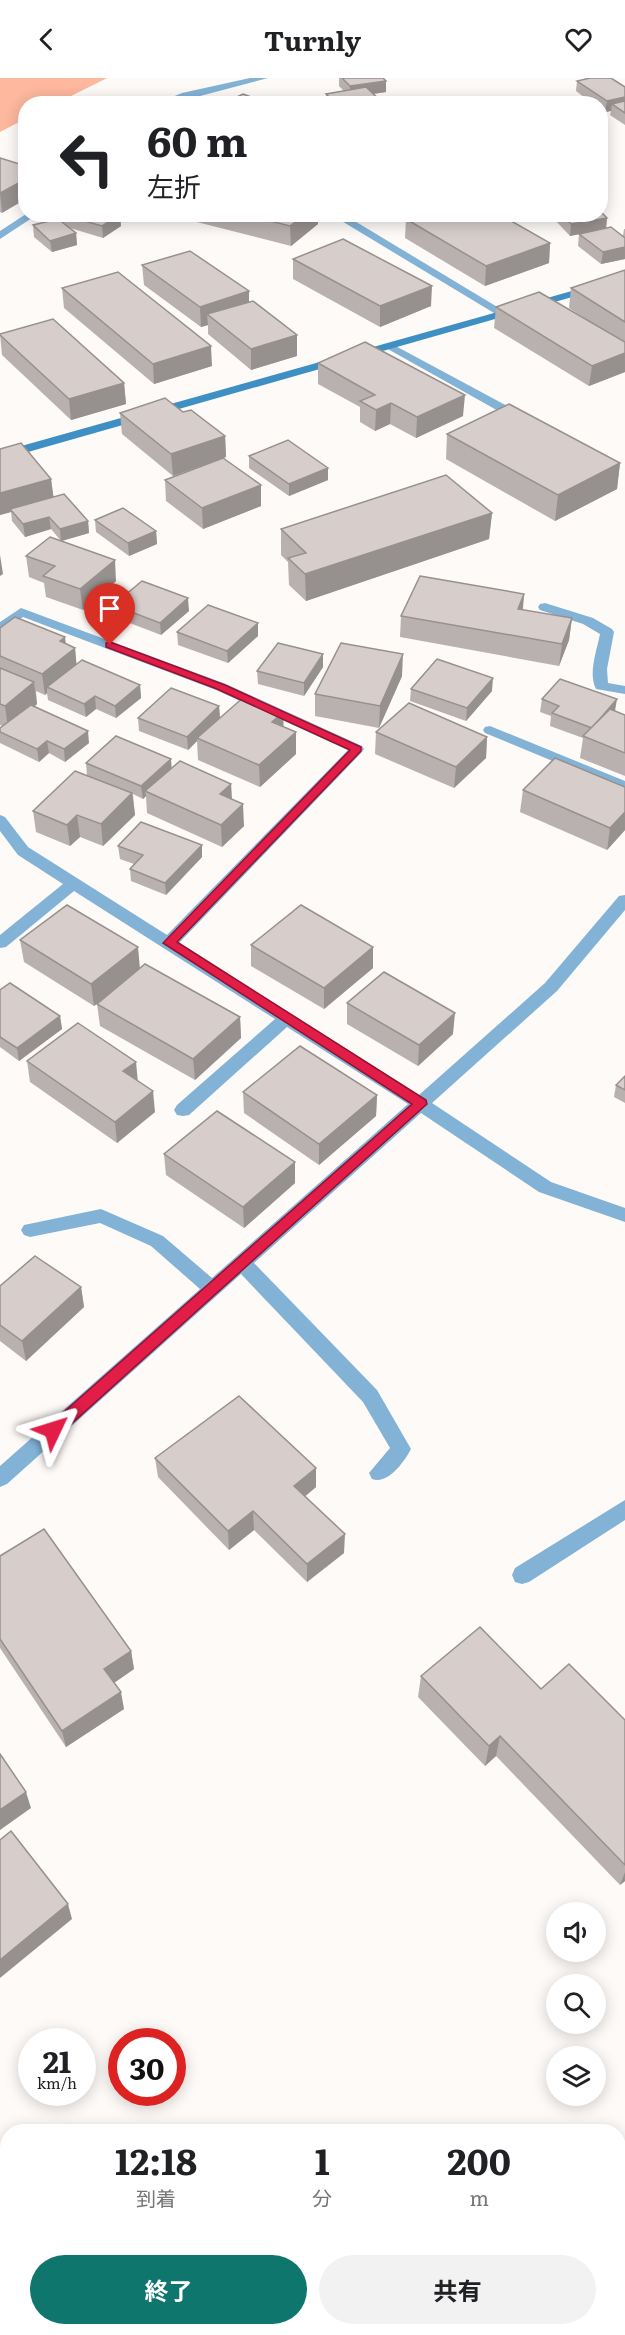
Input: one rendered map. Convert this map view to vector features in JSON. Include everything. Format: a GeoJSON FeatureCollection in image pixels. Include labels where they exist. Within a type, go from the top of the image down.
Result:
{"type":"FeatureCollection","features":[{"type":"Feature","properties":{"kind":"street"},"geometry":{"type":"LineString","coordinates":[[182,96],[263,78]]}},
{"type":"Feature","properties":{"kind":"street"},"geometry":{"type":"LineString","coordinates":[[0,236],[21,222]]}},
{"type":"Feature","properties":{"kind":"street"},"geometry":{"type":"LineString","coordinates":[[348,222],[503,314]]}},
{"type":"Feature","properties":{"kind":"street"},"geometry":{"type":"LineString","coordinates":[[0,456],[625,279]]}},
{"type":"Feature","properties":{"kind":"street"},"geometry":{"type":"LineString","coordinates":[[390,346],[532,424]]}},
{"type":"Feature","properties":{"kind":"street"},"geometry":{"type":"LineString","coordinates":[[545,607],[588,621],[607,632],[600,669],[601,686],[625,690]]}},
{"type":"Feature","properties":{"kind":"street"},"geometry":{"type":"LineString","coordinates":[[0,629],[21,612],[221,687],[357,749],[169,943]]}},
{"type":"Feature","properties":{"kind":"street"},"geometry":{"type":"LineString","coordinates":[[490,730],[625,786]]}},
{"type":"Feature","properties":{"kind":"street"},"geometry":{"type":"LineString","coordinates":[[0,820],[23,851],[421,1104],[545,1187],[625,1215]]}},
{"type":"Feature","properties":{"kind":"street"},"geometry":{"type":"LineString","coordinates":[[0,943],[74,883]]}},
{"type":"Feature","properties":{"kind":"street"},"geometry":{"type":"LineString","coordinates":[[0,1478],[551,987],[625,900]]}},
{"type":"Feature","properties":{"kind":"street"},"geometry":{"type":"LineString","coordinates":[[183,1110],[286,1018]]}},
{"type":"Feature","properties":{"kind":"street"},"geometry":{"type":"LineString","coordinates":[[30,1230],[100,1216],[158,1241],[213,1289]]}},
{"type":"Feature","properties":{"kind":"street"},"geometry":{"type":"LineString","coordinates":[[242,1263],[369,1396],[401,1449],[379,1473]]}},
{"type":"Feature","properties":{"kind":"street"},"geometry":{"type":"LineString","coordinates":[[522,1575],[625,1509]]}},
{"type":"Feature","properties":{"kind":"shaded area"},"geometry":{"type":"Polygon","coordinates":[[[0,78],[107,78],[71,96],[18,96],[18,123],[0,132],[0,78]]]}},
{"type":"Feature","properties":{"kind":"building"},"geometry":{"type":"Polygon","coordinates":[[[342,78],[383,78],[386,81],[350,86],[342,78]]]}},
{"type":"Feature","properties":{"kind":"building"},"geometry":{"type":"Polygon","coordinates":[[[590,78],[611,78],[625,87],[625,97],[608,101],[608,96],[600,96],[577,81],[590,78]]]}},
{"type":"Feature","properties":{"kind":"building"},"geometry":{"type":"Polygon","coordinates":[[[366,87],[376,96],[328,96],[326,94],[366,87]]]}},
{"type":"Feature","properties":{"kind":"building"},"geometry":{"type":"Polygon","coordinates":[[[625,101],[625,113],[612,104],[625,101]]]}},
{"type":"Feature","properties":{"kind":"building"},"geometry":{"type":"Polygon","coordinates":[[[0,158],[18,164],[18,183],[0,193],[0,158]]]}},
{"type":"Feature","properties":{"kind":"building"},"geometry":{"type":"Polygon","coordinates":[[[62,222],[76,233],[50,241],[33,225],[62,222]]]}},
{"type":"Feature","properties":{"kind":"building"},"geometry":{"type":"Polygon","coordinates":[[[88,222],[109,222],[102,226],[88,222]]]}},
{"type":"Feature","properties":{"kind":"building"},"geometry":{"type":"Polygon","coordinates":[[[274,222],[295,222],[290,226],[274,222]]]}},
{"type":"Feature","properties":{"kind":"building"},"geometry":{"type":"Polygon","coordinates":[[[411,222],[513,222],[550,243],[486,266],[411,222]]]}},
{"type":"Feature","properties":{"kind":"building"},"geometry":{"type":"Polygon","coordinates":[[[611,227],[625,238],[625,247],[603,252],[579,234],[611,227]]]}},
{"type":"Feature","properties":{"kind":"building"},"geometry":{"type":"Polygon","coordinates":[[[343,239],[432,286],[380,306],[293,259],[343,239]]]}},
{"type":"Feature","properties":{"kind":"building"},"geometry":{"type":"Polygon","coordinates":[[[190,251],[249,291],[200,307],[142,265],[190,251]]]}},
{"type":"Feature","properties":{"kind":"building"},"geometry":{"type":"Polygon","coordinates":[[[625,270],[625,322],[571,288],[625,270]]]}},
{"type":"Feature","properties":{"kind":"building"},"geometry":{"type":"Polygon","coordinates":[[[118,272],[211,346],[153,364],[62,288],[118,272]]]}},
{"type":"Feature","properties":{"kind":"building"},"geometry":{"type":"Polygon","coordinates":[[[539,292],[625,342],[625,353],[592,366],[496,307],[539,292]]]}},
{"type":"Feature","properties":{"kind":"building"},"geometry":{"type":"Polygon","coordinates":[[[253,301],[297,335],[251,349],[207,314],[253,301]]]}},
{"type":"Feature","properties":{"kind":"building"},"geometry":{"type":"Polygon","coordinates":[[[53,319],[124,383],[69,399],[0,335],[53,319]]]}},
{"type":"Feature","properties":{"kind":"building"},"geometry":{"type":"Polygon","coordinates":[[[365,342],[465,395],[417,417],[391,403],[376,410],[360,401],[375,395],[318,363],[365,342]]]}},
{"type":"Feature","properties":{"kind":"building"},"geometry":{"type":"Polygon","coordinates":[[[165,398],[183,412],[191,410],[225,436],[171,454],[120,413],[165,398]]]}},
{"type":"Feature","properties":{"kind":"building"},"geometry":{"type":"Polygon","coordinates":[[[509,404],[620,463],[558,495],[447,434],[509,404]]]}},
{"type":"Feature","properties":{"kind":"building"},"geometry":{"type":"Polygon","coordinates":[[[288,440],[328,468],[289,484],[249,456],[288,440]]]}},
{"type":"Feature","properties":{"kind":"building"},"geometry":{"type":"Polygon","coordinates":[[[21,443],[51,479],[0,493],[0,449],[21,443]]]}},
{"type":"Feature","properties":{"kind":"building"},"geometry":{"type":"Polygon","coordinates":[[[223,458],[261,485],[202,508],[165,480],[223,458]]]}},
{"type":"Feature","properties":{"kind":"building"},"geometry":{"type":"Polygon","coordinates":[[[446,475],[492,513],[305,574],[288,558],[306,553],[281,529],[446,475]]]}},
{"type":"Feature","properties":{"kind":"building"},"geometry":{"type":"Polygon","coordinates":[[[64,494],[88,521],[60,529],[49,517],[23,524],[10,509],[64,494]]]}},
{"type":"Feature","properties":{"kind":"building"},"geometry":{"type":"Polygon","coordinates":[[[123,508],[156,531],[128,543],[95,520],[123,508]]]}},
{"type":"Feature","properties":{"kind":"building"},"geometry":{"type":"Polygon","coordinates":[[[50,537],[115,560],[80,589],[43,576],[55,566],[26,556],[50,537]]]}},
{"type":"Feature","properties":{"kind":"building"},"geometry":{"type":"Polygon","coordinates":[[[420,576],[524,594],[518,609],[572,618],[562,644],[401,616],[420,576]]]}},
{"type":"Feature","properties":{"kind":"building"},"geometry":{"type":"Polygon","coordinates":[[[142,581],[188,598],[160,623],[113,605],[142,581]]]}},
{"type":"Feature","properties":{"kind":"building"},"geometry":{"type":"Polygon","coordinates":[[[208,605],[258,623],[227,651],[177,632],[208,605]]]}},
{"type":"Feature","properties":{"kind":"building"},"geometry":{"type":"Polygon","coordinates":[[[15,617],[65,637],[60,641],[75,648],[42,674],[0,656],[0,628],[15,617]]]}},
{"type":"Feature","properties":{"kind":"building"},"geometry":{"type":"Polygon","coordinates":[[[278,643],[323,654],[304,683],[257,671],[278,643]]]}},
{"type":"Feature","properties":{"kind":"building"},"geometry":{"type":"Polygon","coordinates":[[[341,643],[403,654],[380,706],[315,694],[341,643]]]}},
{"type":"Feature","properties":{"kind":"building"},"geometry":{"type":"Polygon","coordinates":[[[437,659],[493,678],[467,708],[411,689],[437,659]]]}},
{"type":"Feature","properties":{"kind":"building"},"geometry":{"type":"Polygon","coordinates":[[[82,660],[140,685],[115,706],[95,696],[84,704],[47,687],[82,660]]]}},
{"type":"Feature","properties":{"kind":"building"},"geometry":{"type":"Polygon","coordinates":[[[0,668],[34,682],[5,706],[0,704],[0,668]]]}},
{"type":"Feature","properties":{"kind":"building"},"geometry":{"type":"Polygon","coordinates":[[[560,679],[617,699],[592,728],[552,713],[559,706],[542,699],[560,679]]]}},
{"type":"Feature","properties":{"kind":"building"},"geometry":{"type":"Polygon","coordinates":[[[171,688],[219,706],[187,737],[138,718],[171,688]]]}},
{"type":"Feature","properties":{"kind":"building"},"geometry":{"type":"Polygon","coordinates":[[[245,696],[283,712],[272,722],[296,732],[259,765],[197,738],[245,696]]]}},
{"type":"Feature","properties":{"kind":"building"},"geometry":{"type":"Polygon","coordinates":[[[409,703],[487,737],[456,767],[376,732],[409,703]]]}},
{"type":"Feature","properties":{"kind":"building"},"geometry":{"type":"Polygon","coordinates":[[[31,705],[88,731],[64,749],[47,741],[37,749],[0,732],[0,728],[31,705]]]}},
{"type":"Feature","properties":{"kind":"building"},"geometry":{"type":"Polygon","coordinates":[[[610,709],[625,715],[625,753],[583,736],[610,709]]]}},
{"type":"Feature","properties":{"kind":"building"},"geometry":{"type":"Polygon","coordinates":[[[116,736],[171,759],[141,786],[86,763],[116,736]]]}},
{"type":"Feature","properties":{"kind":"building"},"geometry":{"type":"Polygon","coordinates":[[[555,758],[625,787],[625,812],[610,828],[523,790],[555,758]]]}},
{"type":"Feature","properties":{"kind":"building"},"geometry":{"type":"Polygon","coordinates":[[[180,761],[231,784],[220,794],[243,804],[221,825],[145,791],[180,761]]]}},
{"type":"Feature","properties":{"kind":"building"},"geometry":{"type":"Polygon","coordinates":[[[75,771],[132,793],[101,824],[77,815],[67,825],[33,811],[75,771]]]}},
{"type":"Feature","properties":{"kind":"building"},"geometry":{"type":"Polygon","coordinates":[[[141,822],[202,845],[165,883],[130,869],[143,855],[118,846],[141,822]]]}},
{"type":"Feature","properties":{"kind":"building"},"geometry":{"type":"Polygon","coordinates":[[[67,905],[138,947],[91,984],[20,940],[67,905]]]}},
{"type":"Feature","properties":{"kind":"building"},"geometry":{"type":"Polygon","coordinates":[[[301,905],[373,947],[324,988],[251,945],[301,905]]]}},
{"type":"Feature","properties":{"kind":"building"},"geometry":{"type":"Polygon","coordinates":[[[145,964],[240,1017],[193,1059],[97,1004],[145,964]]]}},
{"type":"Feature","properties":{"kind":"building"},"geometry":{"type":"Polygon","coordinates":[[[384,972],[455,1013],[419,1045],[347,1003],[384,972]]]}},
{"type":"Feature","properties":{"kind":"building"},"geometry":{"type":"Polygon","coordinates":[[[10,983],[60,1016],[17,1048],[0,1037],[0,990],[10,983]]]}},
{"type":"Feature","properties":{"kind":"building"},"geometry":{"type":"Polygon","coordinates":[[[78,1023],[136,1062],[123,1071],[153,1091],[115,1122],[27,1061],[78,1023]]]}},
{"type":"Feature","properties":{"kind":"building"},"geometry":{"type":"Polygon","coordinates":[[[300,1046],[377,1095],[319,1144],[243,1092],[300,1046]]]}},
{"type":"Feature","properties":{"kind":"building"},"geometry":{"type":"Polygon","coordinates":[[[625,1076],[625,1090],[616,1085],[625,1076]]]}},
{"type":"Feature","properties":{"kind":"building"},"geometry":{"type":"Polygon","coordinates":[[[217,1111],[295,1162],[243,1207],[164,1154],[217,1111]]]}},
{"type":"Feature","properties":{"kind":"building"},"geometry":{"type":"Polygon","coordinates":[[[35,1256],[81,1287],[22,1341],[0,1325],[0,1286],[35,1256]]]}},
{"type":"Feature","properties":{"kind":"building"},"geometry":{"type":"Polygon","coordinates":[[[239,1396],[316,1468],[294,1486],[345,1534],[307,1564],[253,1511],[228,1531],[155,1458],[239,1396]]]}},
{"type":"Feature","properties":{"kind":"building"},"geometry":{"type":"Polygon","coordinates":[[[44,1529],[131,1651],[104,1669],[121,1692],[62,1731],[0,1639],[0,1556],[44,1529]]]}},
{"type":"Feature","properties":{"kind":"building"},"geometry":{"type":"Polygon","coordinates":[[[480,1627],[541,1689],[569,1664],[625,1720],[625,1865],[500,1736],[489,1746],[421,1676],[480,1627]]]}},
{"type":"Feature","properties":{"kind":"building"},"geometry":{"type":"Polygon","coordinates":[[[0,1754],[26,1792],[0,1810],[0,1754]]]}},
{"type":"Feature","properties":{"kind":"building"},"geometry":{"type":"Polygon","coordinates":[[[11,1831],[68,1904],[0,1960],[0,1840],[11,1831]]]}},
{"type":"Feature","properties":{"kind":"route"},"geometry":{"type":"LineString","coordinates":[[53,1430],[421,1104],[169,943],[357,749],[221,687],[110,645]]}}]}
